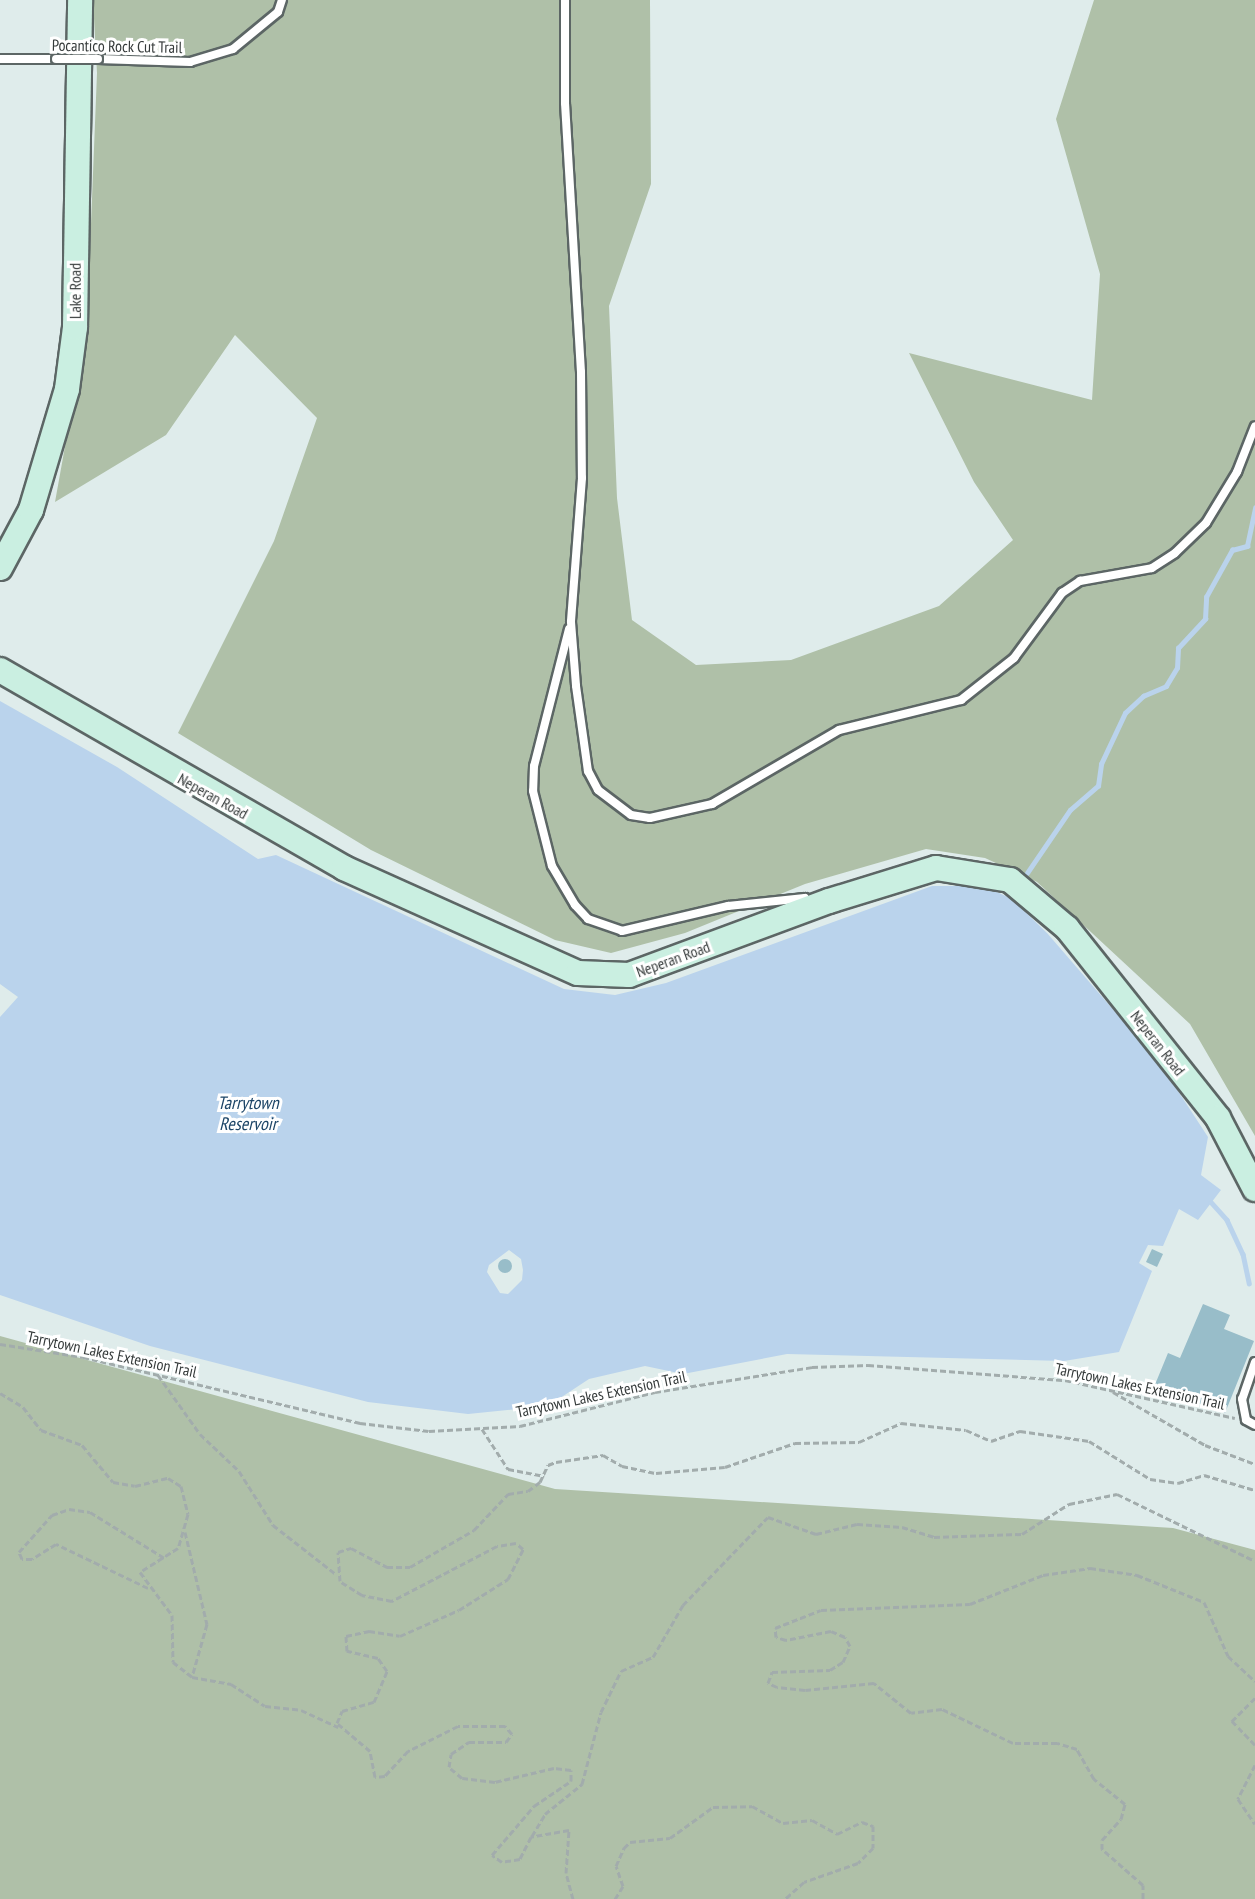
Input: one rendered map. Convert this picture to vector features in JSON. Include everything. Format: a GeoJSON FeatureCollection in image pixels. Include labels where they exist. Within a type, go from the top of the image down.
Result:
{"type":"FeatureCollection","features":[{"type":"Feature","properties":{"kind":"street","name":"Lake Road"},"geometry":{"type":"LineString","coordinates":[[0,568],[31,510],[67,389],[75,327],[80,0]]}},
{"type":"Feature","properties":{"kind":"street","name":"Neperan Road"},"geometry":{"type":"LineString","coordinates":[[0,670],[344,868],[578,973],[629,975],[809,908],[936,868],[986,872],[1032,893],[1067,928],[1218,1118],[1255,1189]]}},
{"type":"Feature","properties":{"kind":"lane","name":"Pocantico Rock Cut Trail"},"geometry":{"type":"LineString","coordinates":[[0,59],[190,62],[233,49],[278,12],[282,0]]}},
{"type":"Feature","properties":{"kind":"lane"},"geometry":{"type":"LineString","coordinates":[[565,0],[565,103],[581,372],[582,478],[571,622],[581,732],[598,790],[631,815],[650,818],[712,804],[839,730],[961,700],[989,682],[1062,593],[1080,581],[1152,568],[1206,523],[1237,472],[1255,426]]}},
{"type":"Feature","properties":{"kind":"lane"},"geometry":{"type":"LineString","coordinates":[[571,622],[534,766],[533,791],[552,866],[575,905],[588,919],[622,931],[728,906],[805,898],[809,908]]}},
{"type":"Feature","properties":{"kind":"lane"},"geometry":{"type":"LineString","coordinates":[[1255,1362],[1242,1399],[1246,1420],[1255,1425]]}},
{"type":"Feature","properties":{"kind":"path","name":"Tarrytown Lakes Extension Trail"},"geometry":{"type":"LineString","coordinates":[[0,1344],[157,1374],[360,1423],[429,1431],[482,1430],[560,1419],[655,1392],[812,1367],[868,1365],[1065,1380],[1246,1420]]}},
{"type":"Feature","properties":{"kind":"path"},"geometry":{"type":"LineString","coordinates":[[157,1374],[200,1434],[239,1471],[273,1525],[362,1594],[403,1599],[497,1546],[516,1543],[523,1549],[508,1579],[459,1610],[400,1636],[369,1631],[346,1636],[347,1651],[378,1659],[387,1671],[374,1702],[342,1711],[338,1727]]}},
{"type":"Feature","properties":{"kind":"path"},"geometry":{"type":"LineString","coordinates":[[1109,1390],[1205,1445],[1255,1464]]}},
{"type":"Feature","properties":{"kind":"path"},"geometry":{"type":"LineString","coordinates":[[0,1393],[23,1407],[41,1430],[82,1445],[113,1482],[135,1486],[174,1479],[187,1501],[184,1530],[178,1548],[166,1559],[140,1572],[172,1615],[169,1655],[192,1677],[231,1684],[265,1706],[301,1710],[338,1727],[370,1751],[375,1777],[386,1776],[408,1751],[447,1727],[510,1730],[506,1742],[459,1746],[451,1754],[449,1767],[462,1778],[495,1782],[554,1768],[571,1770],[572,1781],[534,1806],[492,1855],[502,1862],[520,1859],[545,1814],[582,1784],[601,1712],[621,1671],[653,1657],[683,1605],[768,1517],[816,1534],[857,1524],[903,1527],[934,1537],[1022,1534],[1069,1504],[1117,1494],[1255,1561]]}},
{"type":"Feature","properties":{"kind":"path"},"geometry":{"type":"LineString","coordinates":[[337,1575],[338,1552],[345,1549],[387,1568],[410,1567],[474,1530],[508,1494],[528,1491],[544,1476],[548,1464],[603,1455],[622,1466],[656,1473],[725,1467],[795,1443],[859,1442],[902,1423],[966,1430],[991,1440],[1020,1431],[1089,1441],[1150,1479],[1178,1483],[1204,1474],[1255,1490]]}},
{"type":"Feature","properties":{"kind":"path"},"geometry":{"type":"LineString","coordinates":[[482,1430],[508,1469],[544,1476]]}},
{"type":"Feature","properties":{"kind":"path"},"geometry":{"type":"LineString","coordinates":[[154,1590],[74,1550],[56,1545],[32,1559],[22,1559],[19,1552],[52,1515],[69,1509],[90,1512],[166,1559]]}},
{"type":"Feature","properties":{"kind":"path"},"geometry":{"type":"LineString","coordinates":[[184,1530],[207,1624],[192,1677]]}},
{"type":"Feature","properties":{"kind":"path"},"geometry":{"type":"LineString","coordinates":[[1143,1899],[1143,1886],[1102,1849],[1102,1840],[1121,1819],[1125,1804],[1094,1779],[1077,1749],[1058,1743],[1012,1743],[958,1721],[947,1710],[911,1713],[874,1683],[805,1690],[777,1687],[768,1683],[772,1672],[830,1670],[843,1662],[850,1646],[845,1636],[831,1631],[786,1640],[776,1637],[775,1628],[821,1610],[970,1604],[1043,1575],[1090,1568],[1137,1575],[1204,1602],[1228,1656],[1255,1681]]}},
{"type":"Feature","properties":{"kind":"path"},"geometry":{"type":"LineString","coordinates":[[1255,1698],[1232,1721],[1255,1746]]}},
{"type":"Feature","properties":{"kind":"path"},"geometry":{"type":"LineString","coordinates":[[1255,1765],[1238,1798],[1255,1824]]}},
{"type":"Feature","properties":{"kind":"path"},"geometry":{"type":"LineString","coordinates":[[615,1899],[623,1886],[616,1866],[624,1848],[630,1842],[670,1838],[713,1807],[752,1806],[783,1823],[812,1820],[837,1834],[862,1821],[873,1826],[873,1848],[858,1863],[804,1882],[785,1899]]}},
{"type":"Feature","properties":{"kind":"path"},"geometry":{"type":"LineString","coordinates":[[531,1837],[569,1830],[566,1873],[573,1899]]}},
{"type":"Feature","properties":{"kind":"green space"},"geometry":{"type":"Polygon","coordinates":[[[93,0],[650,0],[651,184],[609,306],[617,498],[632,620],[696,665],[791,660],[939,606],[1013,540],[974,482],[909,353],[1092,400],[1100,274],[1056,119],[1094,0],[1255,0],[1255,1136],[1190,1024],[1037,882],[985,858],[926,849],[805,884],[685,933],[611,953],[555,940],[371,850],[178,733],[274,541],[317,418],[235,335],[166,435],[55,502],[87,324],[97,73],[93,0]]]}},
{"type":"Feature","properties":{"kind":"green space"},"geometry":{"type":"Polygon","coordinates":[[[0,1336],[555,1489],[1173,1528],[1255,1550],[1255,1899],[0,1899],[0,1336]]]}},
{"type":"Feature","properties":{"kind":"water","name":"Tarrytown Reservoir"},"geometry":{"type":"Polygon","coordinates":[[[0,701],[117,767],[258,859],[276,855],[564,989],[615,995],[666,983],[932,886],[984,886],[1012,899],[1047,933],[1161,1065],[1208,1137],[1201,1175],[1221,1190],[1198,1220],[1179,1209],[1163,1246],[1148,1245],[1139,1263],[1152,1271],[1119,1352],[1064,1361],[787,1354],[683,1374],[645,1366],[589,1379],[548,1406],[468,1414],[368,1402],[150,1346],[0,1295],[0,1017],[18,997],[0,984],[0,701]],[[509,1250],[489,1265],[487,1272],[500,1293],[508,1294],[522,1280],[521,1259],[509,1250]]]}},
{"type":"Feature","properties":{"kind":"building"},"geometry":{"type":"Polygon","coordinates":[[[1152,1249],[1163,1254],[1157,1267],[1146,1262],[1152,1249]]]}},
{"type":"Feature","properties":{"kind":"building"},"geometry":{"type":"Polygon","coordinates":[[[505,1259],[510,1261],[512,1266],[510,1271],[505,1273],[500,1271],[498,1266],[500,1261],[505,1259]]]}},
{"type":"Feature","properties":{"kind":"building"},"geometry":{"type":"Polygon","coordinates":[[[1203,1304],[1230,1315],[1224,1329],[1254,1341],[1225,1413],[1154,1387],[1168,1353],[1180,1358],[1203,1304]]]}},
{"type":"Feature","properties":{"kind":"waterway"},"geometry":{"type":"LineString","coordinates":[[1027,873],[1070,810],[1098,786],[1101,764],[1125,713],[1143,696],[1166,686],[1177,668],[1178,648],[1205,619],[1206,597],[1232,550],[1247,546],[1255,508]]}},
{"type":"Feature","properties":{"kind":"waterway"},"geometry":{"type":"LineString","coordinates":[[1211,1202],[1227,1220],[1243,1254],[1249,1283]]}}]}
